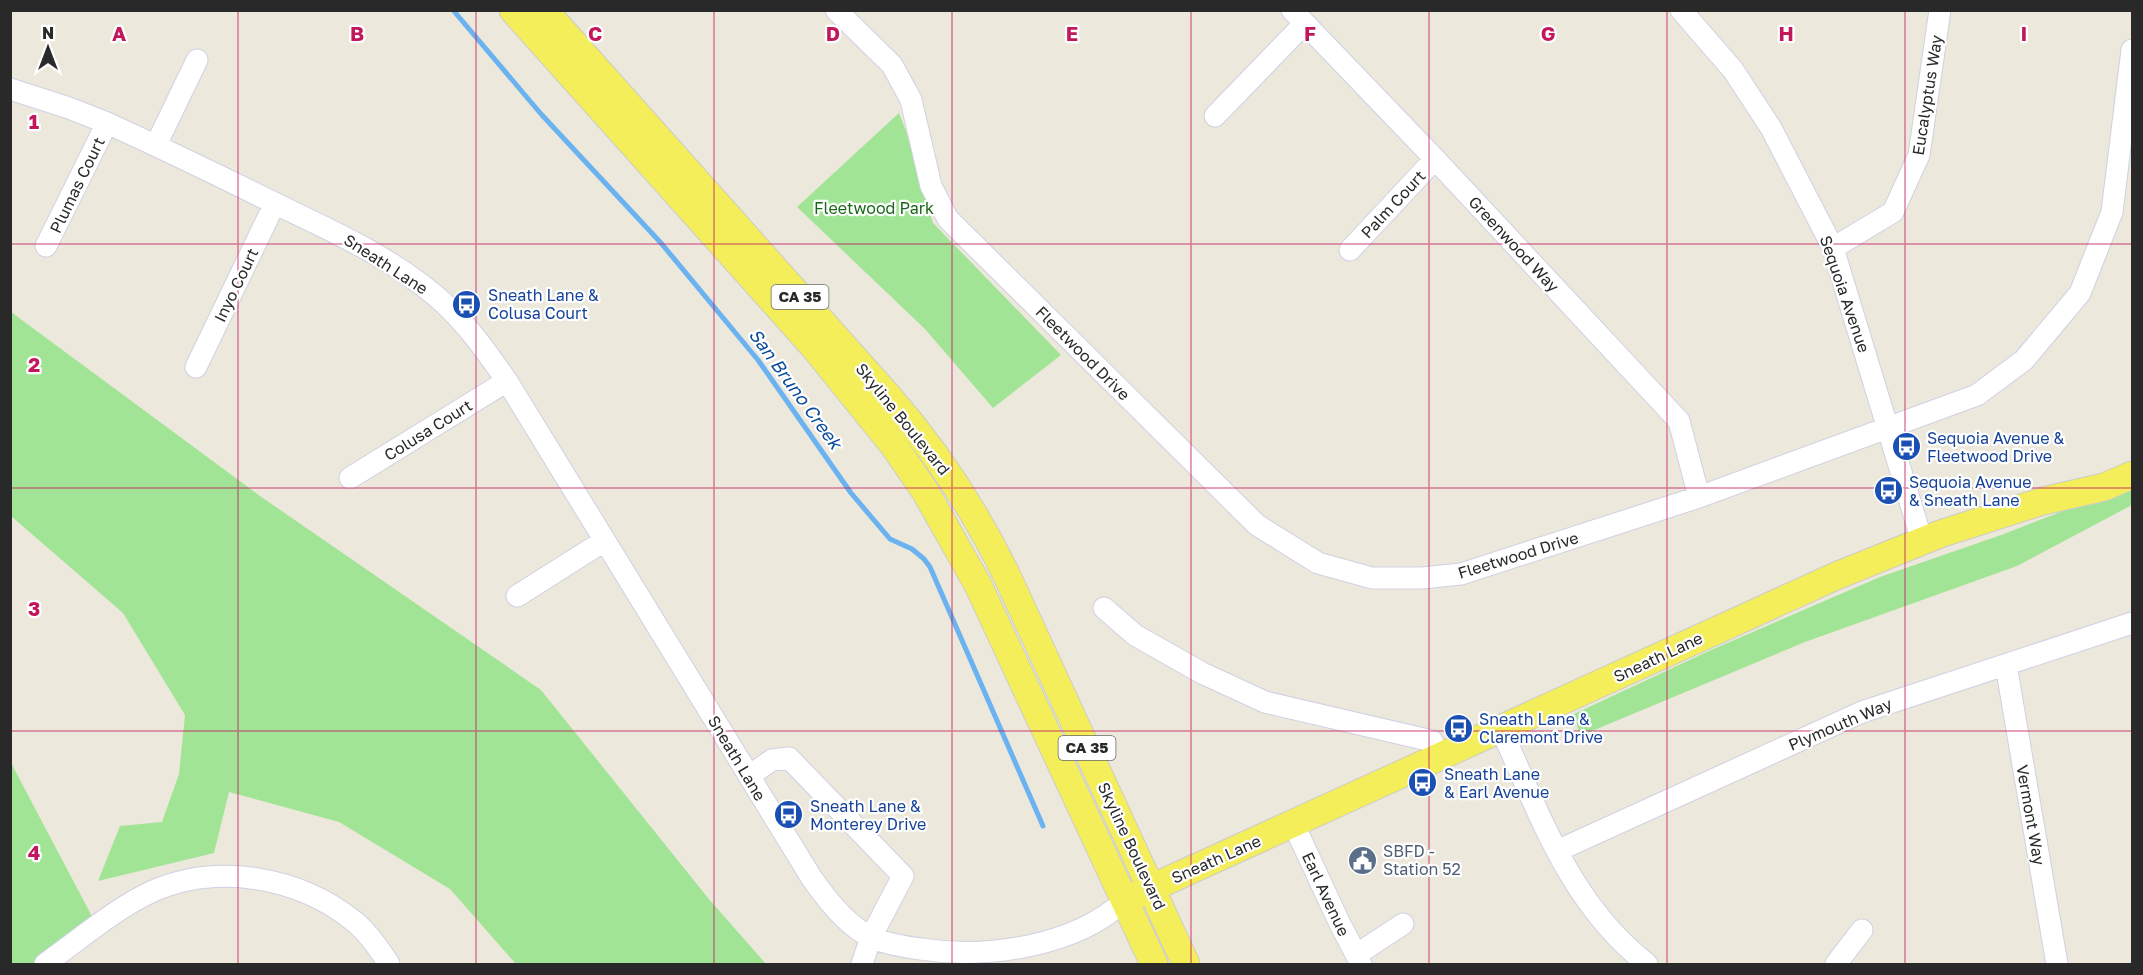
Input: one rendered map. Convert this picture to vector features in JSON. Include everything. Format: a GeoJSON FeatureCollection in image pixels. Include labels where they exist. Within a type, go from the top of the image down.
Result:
{"type":"FeatureCollection","features":[{"type":"Feature","properties":{"kind":"main road","name":"Skyline Boulevard"},"geometry":{"type":"LineString","coordinates":[[513,10],[814,347],[904,460],[944,523],[978,585],[1154,964]]}},
{"type":"Feature","properties":{"kind":"main road","name":"Skyline Boulevard"},"geometry":{"type":"LineString","coordinates":[[543,10],[888,396],[933,452],[991,543],[1186,964]]}},
{"type":"Feature","properties":{"kind":"main road","name":"Sneath Lane"},"geometry":{"type":"LineString","coordinates":[[1124,901],[1818,584],[1922,541],[2043,501],[2133,458]]}},
{"type":"Feature","properties":{"kind":"main road","name":"Sneath Lane"},"geometry":{"type":"LineString","coordinates":[[2043,501],[2079,494],[2133,475]]}},
{"type":"Feature","properties":{"kind":"street","name":"Fleetwood Drive"},"geometry":{"type":"LineString","coordinates":[[836,10],[892,65],[897,74],[910,100],[931,186],[948,219],[1257,525],[1318,563],[1372,578],[1422,578],[1461,574],[1699,497],[1977,395],[2024,360],[2080,293],[2112,212],[2128,127],[2133,50]]}},
{"type":"Feature","properties":{"kind":"street","name":"Sequoia Avenue"},"geometry":{"type":"LineString","coordinates":[[1681,10],[1733,70],[1771,128],[1833,248],[1922,541]]}},
{"type":"Feature","properties":{"kind":"street","name":"Eucalyptus Way"},"geometry":{"type":"LineString","coordinates":[[1833,248],[1893,212],[1915,164],[1919,154],[1940,10]]}},
{"type":"Feature","properties":{"kind":"street","name":"Greenwood Way"},"geometry":{"type":"LineString","coordinates":[[1298,17],[1435,159],[1679,421],[1699,497]]}},
{"type":"Feature","properties":{"kind":"street"},"geometry":{"type":"LineString","coordinates":[[1215,116],[1298,17]]}},
{"type":"Feature","properties":{"kind":"street"},"geometry":{"type":"LineString","coordinates":[[156,145],[197,60]]}},
{"type":"Feature","properties":{"kind":"street","name":"Sneath Lane"},"geometry":{"type":"LineString","coordinates":[[10,89],[107,123],[346,237],[406,273],[438,298],[463,323],[507,381],[811,877],[828,902],[872,937],[904,947],[932,951],[1002,951],[1038,945],[1071,933],[1112,912],[1124,901]]}},
{"type":"Feature","properties":{"kind":"street","name":"Plumas Court"},"geometry":{"type":"LineString","coordinates":[[46,246],[107,123]]}},
{"type":"Feature","properties":{"kind":"street","name":"Palm Court"},"geometry":{"type":"LineString","coordinates":[[1350,250],[1435,159]]}},
{"type":"Feature","properties":{"kind":"street","name":"Inyo Court"},"geometry":{"type":"LineString","coordinates":[[196,367],[275,203]]}},
{"type":"Feature","properties":{"kind":"street","name":"Colusa Court"},"geometry":{"type":"LineString","coordinates":[[350,478],[507,381]]}},
{"type":"Feature","properties":{"kind":"street"},"geometry":{"type":"LineString","coordinates":[[517,596],[604,541]]}},
{"type":"Feature","properties":{"kind":"street"},"geometry":{"type":"LineString","coordinates":[[1104,608],[1135,635],[1202,673],[1265,702],[1432,741],[1439,757]]}},
{"type":"Feature","properties":{"kind":"street","name":"Plymouth Way"},"geometry":{"type":"LineString","coordinates":[[1557,851],[1862,712],[2133,622]]}},
{"type":"Feature","properties":{"kind":"street","name":"Vermont Way"},"geometry":{"type":"LineString","coordinates":[[2006,664],[2057,964]]}},
{"type":"Feature","properties":{"kind":"street"},"geometry":{"type":"LineString","coordinates":[[1501,729],[1574,883],[1594,912],[1647,964]]}},
{"type":"Feature","properties":{"kind":"street"},"geometry":{"type":"LineString","coordinates":[[748,776],[772,760],[789,758],[903,876],[872,937],[862,964]]}},
{"type":"Feature","properties":{"kind":"street","name":"Earl Avenue"},"geometry":{"type":"LineString","coordinates":[[1293,824],[1358,960]]}},
{"type":"Feature","properties":{"kind":"street"},"geometry":{"type":"LineString","coordinates":[[45,964],[120,910],[152,892],[186,880],[224,877],[258,878],[295,887],[327,902],[356,923],[389,964]]}},
{"type":"Feature","properties":{"kind":"street"},"geometry":{"type":"LineString","coordinates":[[1358,960],[1403,924]]}},
{"type":"Feature","properties":{"kind":"street"},"geometry":{"type":"LineString","coordinates":[[1836,964],[1862,930]]}},
{"type":"Feature","properties":{"kind":"green space","name":"Fleetwood Park"},"geometry":{"type":"Polygon","coordinates":[[[899,113],[933,223],[1061,355],[993,408],[925,329],[797,207],[899,113]]]}},
{"type":"Feature","properties":{"kind":"green space"},"geometry":{"type":"Polygon","coordinates":[[[11,312],[260,496],[541,690],[708,898],[766,964],[516,964],[450,889],[339,822],[229,792],[214,853],[98,881],[120,826],[162,822],[179,774],[185,715],[123,613],[11,516],[11,312]]]}},
{"type":"Feature","properties":{"kind":"green space"},"geometry":{"type":"Polygon","coordinates":[[[2132,484],[2132,505],[2017,566],[1805,642],[1580,736],[1574,714],[1711,650],[1880,577],[2004,534],[2132,484]]]}},
{"type":"Feature","properties":{"kind":"green space"},"geometry":{"type":"Polygon","coordinates":[[[10,761],[96,924],[41,964],[11,964],[10,761]]]}},
{"type":"Feature","properties":{"kind":"waterway","name":"San Bruno Creek"},"geometry":{"type":"LineString","coordinates":[[453,10],[541,114],[661,243],[758,360],[851,493],[890,539],[912,549],[930,567],[1043,826]]}},
{"type":"Feature","properties":{"kind":"place","name":"Sneath Lane & Colusa Court"},"geometry":{"type":"Point","coordinates":[467,304]}},
{"type":"Feature","properties":{"kind":"place","name":"Sequoia Avenue & Fleetwood Drive"},"geometry":{"type":"Point","coordinates":[1906,447]}},
{"type":"Feature","properties":{"kind":"place","name":"Sequoia Avenue & Sneath Lane"},"geometry":{"type":"Point","coordinates":[1888,491]}},
{"type":"Feature","properties":{"kind":"place","name":"Sneath Lane & Claremont Drive"},"geometry":{"type":"Point","coordinates":[1458,728]}},
{"type":"Feature","properties":{"kind":"place","name":"Sneath Lane & Earl Avenue"},"geometry":{"type":"Point","coordinates":[1423,783]}},
{"type":"Feature","properties":{"kind":"place","name":"Sneath Lane & Monterey Drive"},"geometry":{"type":"Point","coordinates":[789,815]}},
{"type":"Feature","properties":{"kind":"place","name":"SBFD - Station 52"},"geometry":{"type":"Point","coordinates":[1362,860]}}]}
